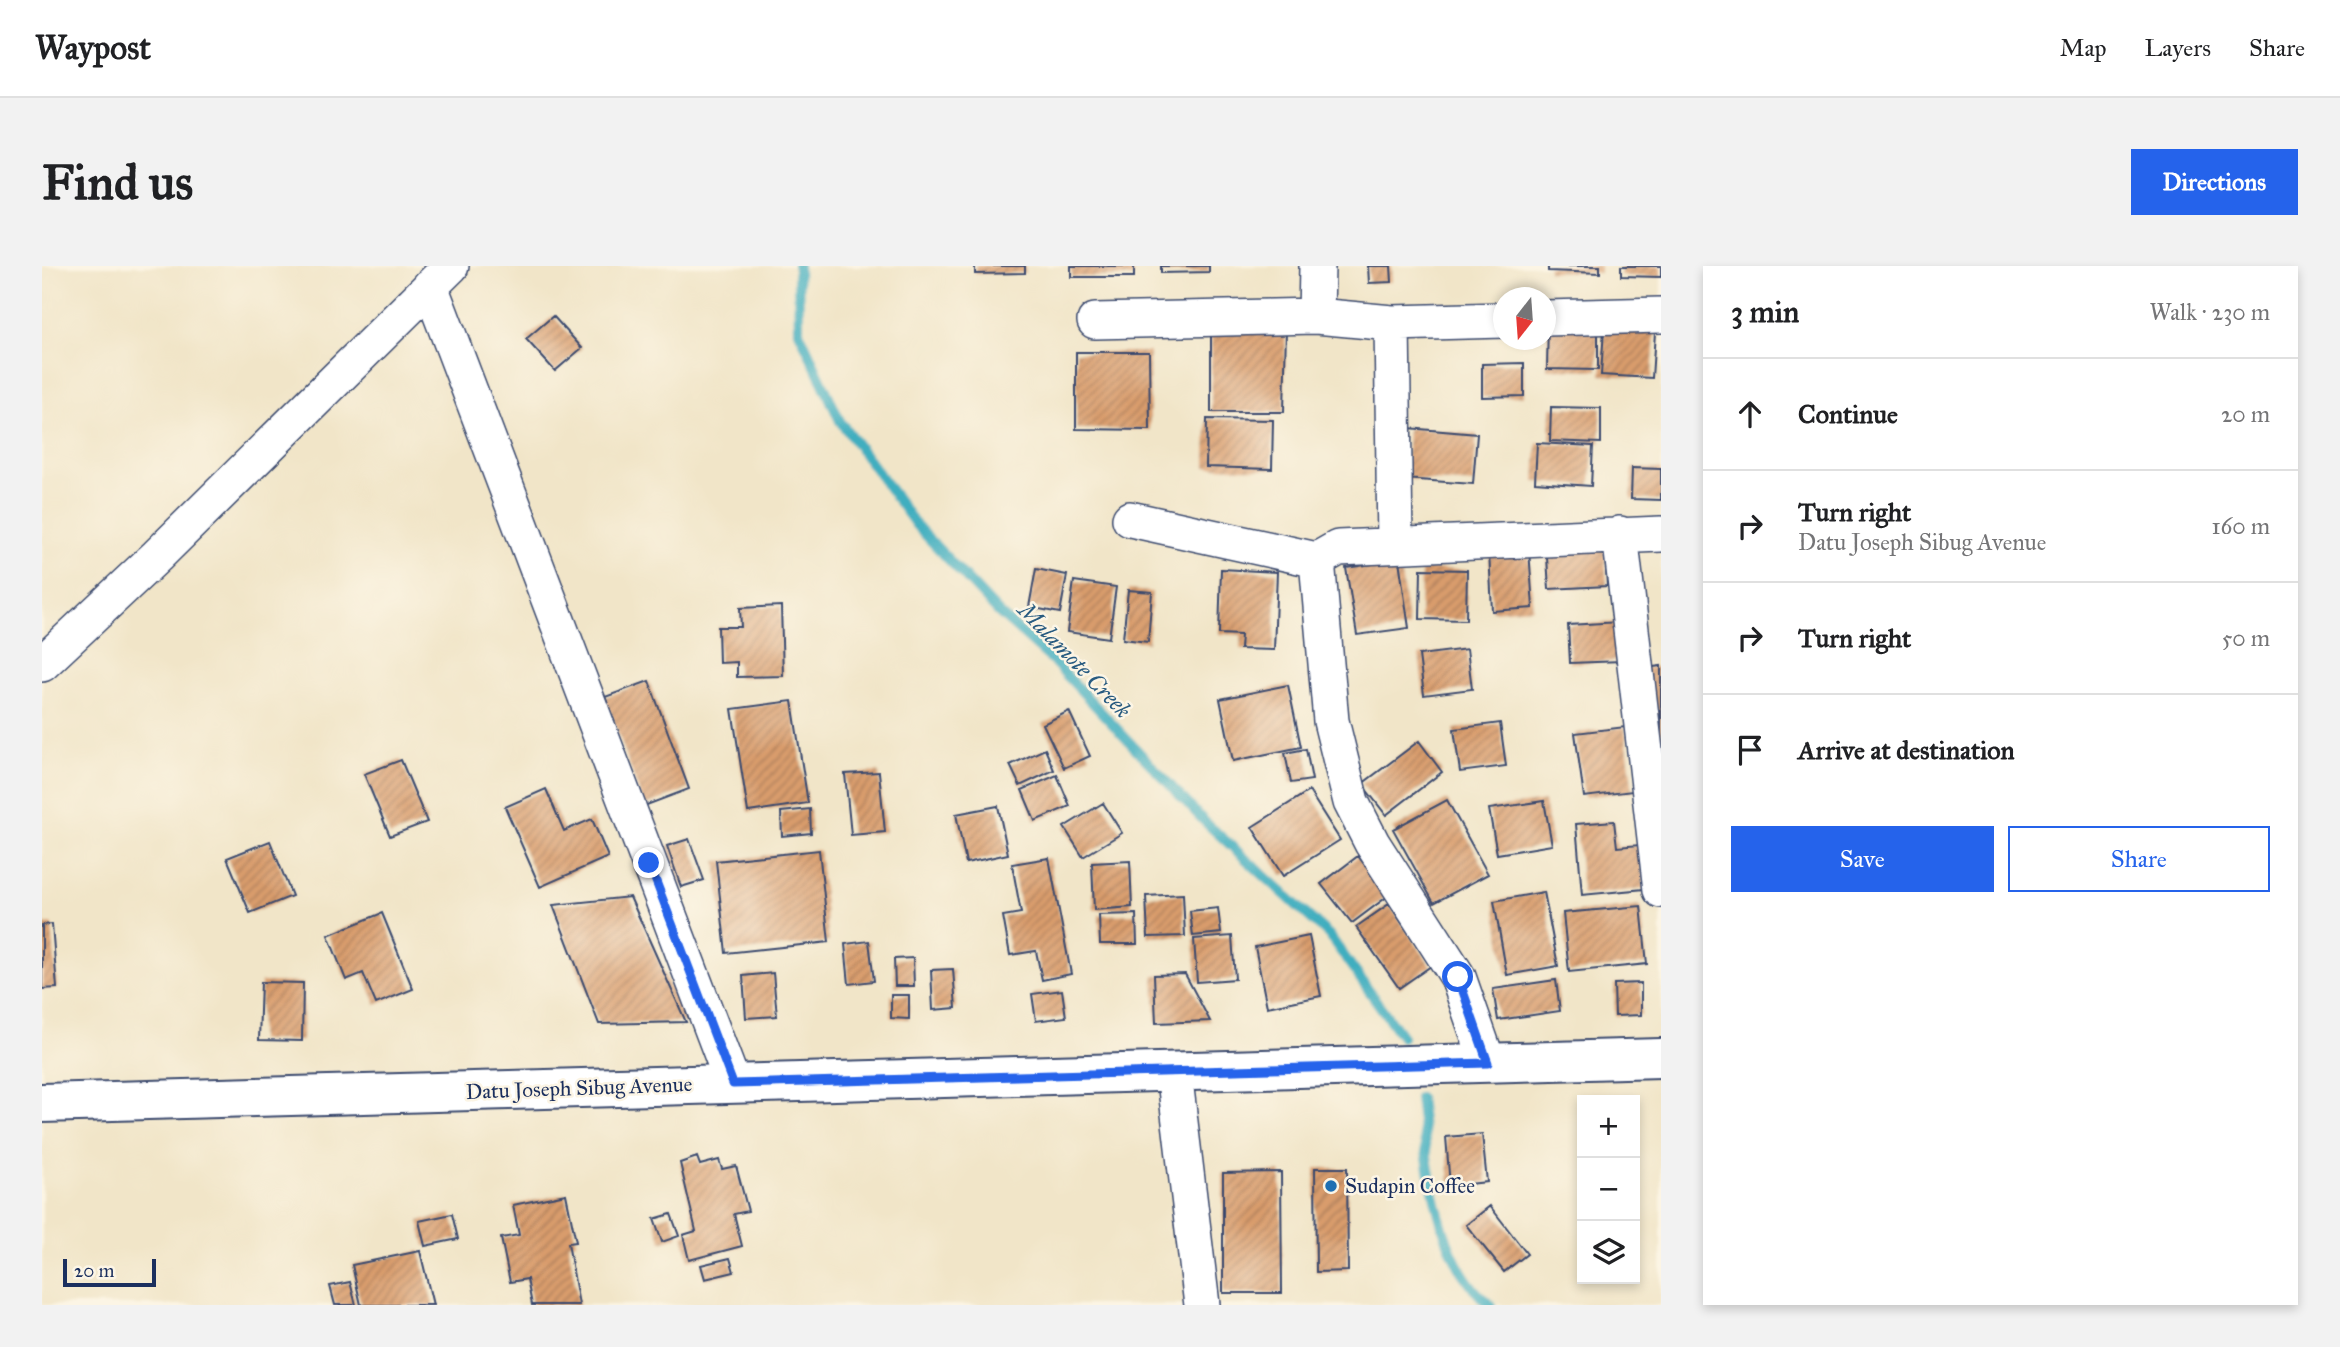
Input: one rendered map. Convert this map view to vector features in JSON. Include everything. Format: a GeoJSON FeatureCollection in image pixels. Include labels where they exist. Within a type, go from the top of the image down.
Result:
{"type":"FeatureCollection","features":[{"type":"Feature","properties":{"kind":"main road","name":"Datu Joseph Sibug Avenue"},"geometry":{"type":"LineString","coordinates":[[42,1103],[1661,1058]]}},
{"type":"Feature","properties":{"kind":"street"},"geometry":{"type":"LineString","coordinates":[[1316,316],[1317,266]]}},
{"type":"Feature","properties":{"kind":"street"},"geometry":{"type":"LineString","coordinates":[[42,664],[157,556],[440,276],[733,1084]]}},
{"type":"Feature","properties":{"kind":"street"},"geometry":{"type":"LineString","coordinates":[[1556,318],[1661,315]]}},
{"type":"Feature","properties":{"kind":"street"},"geometry":{"type":"LineString","coordinates":[[1095,321],[1316,316],[1392,323],[1493,320]]}},
{"type":"Feature","properties":{"kind":"street"},"geometry":{"type":"LineString","coordinates":[[1392,323],[1395,544]]}},
{"type":"Feature","properties":{"kind":"street"},"geometry":{"type":"LineString","coordinates":[[1130,519],[1317,560],[1338,548],[1661,534]]}},
{"type":"Feature","properties":{"kind":"street"},"geometry":{"type":"LineString","coordinates":[[1619,534],[1661,890]]}},
{"type":"Feature","properties":{"kind":"street"},"geometry":{"type":"LineString","coordinates":[[1317,560],[1331,721],[1351,802],[1378,854],[1458,977],[1488,1063]]}},
{"type":"Feature","properties":{"kind":"street"},"geometry":{"type":"LineString","coordinates":[[1174,1072],[1202,1305]]}},
{"type":"Feature","properties":{"kind":"building"},"geometry":{"type":"Polygon","coordinates":[[[975,266],[1025,266],[1025,273],[975,274],[975,266]]]}},
{"type":"Feature","properties":{"kind":"building"},"geometry":{"type":"Polygon","coordinates":[[[1071,266],[1134,266],[1134,277],[1071,277],[1071,266]]]}},
{"type":"Feature","properties":{"kind":"building"},"geometry":{"type":"Polygon","coordinates":[[[1161,266],[1209,266],[1209,272],[1161,273],[1161,266]]]}},
{"type":"Feature","properties":{"kind":"building"},"geometry":{"type":"Polygon","coordinates":[[[1368,266],[1391,266],[1392,282],[1369,283],[1368,266]]]}},
{"type":"Feature","properties":{"kind":"building"},"geometry":{"type":"Polygon","coordinates":[[[1548,266],[1600,266],[1600,273],[1548,271],[1548,266]]]}},
{"type":"Feature","properties":{"kind":"building"},"geometry":{"type":"Polygon","coordinates":[[[1621,266],[1661,266],[1661,277],[1621,276],[1621,266]]]}},
{"type":"Feature","properties":{"kind":"building"},"geometry":{"type":"Polygon","coordinates":[[[553,316],[582,348],[555,371],[526,339],[553,316]]]}},
{"type":"Feature","properties":{"kind":"building"},"geometry":{"type":"Polygon","coordinates":[[[1556,322],[1598,324],[1598,370],[1547,369],[1547,350],[1556,350],[1556,322]]]}},
{"type":"Feature","properties":{"kind":"building"},"geometry":{"type":"Polygon","coordinates":[[[1286,329],[1284,412],[1211,412],[1211,331],[1286,329]]]}},
{"type":"Feature","properties":{"kind":"building"},"geometry":{"type":"Polygon","coordinates":[[[1604,329],[1655,332],[1652,378],[1601,375],[1604,329]]]}},
{"type":"Feature","properties":{"kind":"building"},"geometry":{"type":"Polygon","coordinates":[[[1076,352],[1149,352],[1150,430],[1076,429],[1076,352]]]}},
{"type":"Feature","properties":{"kind":"building"},"geometry":{"type":"Polygon","coordinates":[[[1524,363],[1524,396],[1482,397],[1482,364],[1524,363]]]}},
{"type":"Feature","properties":{"kind":"building"},"geometry":{"type":"Polygon","coordinates":[[[1551,407],[1601,408],[1601,443],[1550,441],[1551,407]]]}},
{"type":"Feature","properties":{"kind":"building"},"geometry":{"type":"Polygon","coordinates":[[[1207,419],[1273,420],[1272,469],[1206,467],[1207,419]]]}},
{"type":"Feature","properties":{"kind":"building"},"geometry":{"type":"Polygon","coordinates":[[[1408,428],[1477,434],[1473,484],[1405,479],[1408,428]]]}},
{"type":"Feature","properties":{"kind":"building"},"geometry":{"type":"Polygon","coordinates":[[[1537,443],[1593,446],[1591,486],[1535,482],[1537,443]]]}},
{"type":"Feature","properties":{"kind":"building"},"geometry":{"type":"Polygon","coordinates":[[[1632,468],[1661,469],[1661,500],[1631,499],[1632,468]]]}},
{"type":"Feature","properties":{"kind":"building"},"geometry":{"type":"Polygon","coordinates":[[[1604,538],[1607,586],[1549,589],[1546,541],[1604,538]]]}},
{"type":"Feature","properties":{"kind":"building"},"geometry":{"type":"Polygon","coordinates":[[[1529,549],[1533,608],[1492,611],[1489,551],[1529,549]]]}},
{"type":"Feature","properties":{"kind":"building"},"geometry":{"type":"Polygon","coordinates":[[[1399,560],[1409,628],[1357,635],[1346,568],[1399,560]]]}},
{"type":"Feature","properties":{"kind":"building"},"geometry":{"type":"Polygon","coordinates":[[[1036,569],[1067,575],[1060,613],[1029,607],[1036,569]]]}},
{"type":"Feature","properties":{"kind":"building"},"geometry":{"type":"Polygon","coordinates":[[[1221,569],[1277,572],[1274,650],[1240,649],[1241,635],[1219,634],[1221,569]]]}},
{"type":"Feature","properties":{"kind":"building"},"geometry":{"type":"Polygon","coordinates":[[[1421,569],[1467,570],[1466,620],[1420,619],[1421,569]]]}},
{"type":"Feature","properties":{"kind":"building"},"geometry":{"type":"Polygon","coordinates":[[[1074,581],[1116,587],[1109,638],[1067,632],[1074,581]]]}},
{"type":"Feature","properties":{"kind":"building"},"geometry":{"type":"Polygon","coordinates":[[[1128,590],[1152,592],[1148,642],[1123,639],[1128,590]]]}},
{"type":"Feature","properties":{"kind":"building"},"geometry":{"type":"Polygon","coordinates":[[[781,606],[783,676],[737,677],[737,662],[719,663],[718,627],[741,627],[740,608],[781,606]]]}},
{"type":"Feature","properties":{"kind":"building"},"geometry":{"type":"Polygon","coordinates":[[[1620,622],[1622,661],[1570,663],[1568,625],[1620,622]]]}},
{"type":"Feature","properties":{"kind":"building"},"geometry":{"type":"Polygon","coordinates":[[[1467,649],[1472,689],[1424,695],[1419,655],[1467,649]]]}},
{"type":"Feature","properties":{"kind":"building"},"geometry":{"type":"Polygon","coordinates":[[[1661,666],[1661,752],[1638,669],[1661,666]]]}},
{"type":"Feature","properties":{"kind":"building"},"geometry":{"type":"Polygon","coordinates":[[[649,681],[689,789],[644,806],[605,697],[649,681]]]}},
{"type":"Feature","properties":{"kind":"building"},"geometry":{"type":"Polygon","coordinates":[[[1288,685],[1301,747],[1233,761],[1220,699],[1288,685]]]}},
{"type":"Feature","properties":{"kind":"building"},"geometry":{"type":"Polygon","coordinates":[[[792,701],[808,803],[748,812],[732,709],[792,701]]]}},
{"type":"Feature","properties":{"kind":"building"},"geometry":{"type":"Polygon","coordinates":[[[1069,711],[1090,756],[1064,768],[1043,724],[1069,711]]]}},
{"type":"Feature","properties":{"kind":"building"},"geometry":{"type":"Polygon","coordinates":[[[1500,723],[1506,766],[1460,772],[1454,729],[1500,723]]]}},
{"type":"Feature","properties":{"kind":"building"},"geometry":{"type":"Polygon","coordinates":[[[1625,727],[1633,791],[1584,797],[1575,733],[1625,727]]]}},
{"type":"Feature","properties":{"kind":"building"},"geometry":{"type":"Polygon","coordinates":[[[1419,741],[1442,772],[1386,815],[1362,784],[1419,741]]]}},
{"type":"Feature","properties":{"kind":"building"},"geometry":{"type":"Polygon","coordinates":[[[1045,749],[1054,770],[1020,786],[1010,765],[1045,749]]]}},
{"type":"Feature","properties":{"kind":"building"},"geometry":{"type":"Polygon","coordinates":[[[1306,749],[1312,780],[1291,783],[1285,753],[1306,749]]]}},
{"type":"Feature","properties":{"kind":"building"},"geometry":{"type":"Polygon","coordinates":[[[401,760],[427,822],[390,836],[364,774],[401,760]]]}},
{"type":"Feature","properties":{"kind":"building"},"geometry":{"type":"Polygon","coordinates":[[[879,772],[885,832],[851,835],[845,774],[879,772]]]}},
{"type":"Feature","properties":{"kind":"building"},"geometry":{"type":"Polygon","coordinates":[[[1057,775],[1070,806],[1035,821],[1022,790],[1057,775]]]}},
{"type":"Feature","properties":{"kind":"building"},"geometry":{"type":"Polygon","coordinates":[[[546,789],[564,831],[592,819],[608,857],[540,887],[505,807],[546,789]]]}},
{"type":"Feature","properties":{"kind":"building"},"geometry":{"type":"Polygon","coordinates":[[[1309,791],[1340,840],[1283,876],[1252,827],[1309,791]]]}},
{"type":"Feature","properties":{"kind":"building"},"geometry":{"type":"Polygon","coordinates":[[[1447,800],[1488,874],[1434,903],[1393,829],[1447,800]]]}},
{"type":"Feature","properties":{"kind":"building"},"geometry":{"type":"Polygon","coordinates":[[[1544,801],[1552,845],[1497,854],[1489,809],[1544,801]]]}},
{"type":"Feature","properties":{"kind":"building"},"geometry":{"type":"Polygon","coordinates":[[[1103,803],[1122,833],[1083,857],[1064,827],[1103,803]]]}},
{"type":"Feature","properties":{"kind":"building"},"geometry":{"type":"Polygon","coordinates":[[[998,806],[1008,854],[966,863],[956,814],[998,806]]]}},
{"type":"Feature","properties":{"kind":"building"},"geometry":{"type":"Polygon","coordinates":[[[810,809],[811,833],[782,836],[781,812],[810,809]]]}},
{"type":"Feature","properties":{"kind":"building"},"geometry":{"type":"Polygon","coordinates":[[[1614,821],[1617,847],[1640,845],[1644,889],[1582,895],[1576,824],[1614,821]]]}},
{"type":"Feature","properties":{"kind":"building"},"geometry":{"type":"Polygon","coordinates":[[[689,839],[704,880],[681,887],[667,846],[689,839]]]}},
{"type":"Feature","properties":{"kind":"building"},"geometry":{"type":"Polygon","coordinates":[[[270,841],[292,896],[250,913],[227,858],[270,841]]]}},
{"type":"Feature","properties":{"kind":"building"},"geometry":{"type":"Polygon","coordinates":[[[819,850],[829,942],[726,953],[716,861],[819,850]]]}},
{"type":"Feature","properties":{"kind":"building"},"geometry":{"type":"Polygon","coordinates":[[[1358,856],[1388,896],[1352,923],[1321,884],[1358,856]]]}},
{"type":"Feature","properties":{"kind":"building"},"geometry":{"type":"Polygon","coordinates":[[[1049,858],[1071,974],[1042,980],[1036,951],[1010,955],[1003,916],[1021,913],[1012,864],[1049,858]]]}},
{"type":"Feature","properties":{"kind":"building"},"geometry":{"type":"Polygon","coordinates":[[[1130,861],[1132,907],[1094,910],[1092,863],[1130,861]]]}},
{"type":"Feature","properties":{"kind":"building"},"geometry":{"type":"Polygon","coordinates":[[[1544,892],[1558,966],[1507,975],[1494,901],[1544,892]]]}},
{"type":"Feature","properties":{"kind":"building"},"geometry":{"type":"Polygon","coordinates":[[[1183,894],[1185,936],[1148,937],[1146,896],[1183,894]]]}},
{"type":"Feature","properties":{"kind":"building"},"geometry":{"type":"Polygon","coordinates":[[[630,897],[686,1022],[599,1024],[553,905],[630,897]]]}},
{"type":"Feature","properties":{"kind":"building"},"geometry":{"type":"Polygon","coordinates":[[[1389,904],[1431,966],[1399,988],[1356,927],[1389,904]]]}},
{"type":"Feature","properties":{"kind":"building"},"geometry":{"type":"Polygon","coordinates":[[[1641,906],[1647,964],[1569,972],[1563,913],[1641,906]]]}},
{"type":"Feature","properties":{"kind":"building"},"geometry":{"type":"Polygon","coordinates":[[[1218,908],[1221,933],[1193,936],[1190,911],[1218,908]]]}},
{"type":"Feature","properties":{"kind":"building"},"geometry":{"type":"Polygon","coordinates":[[[382,913],[413,989],[376,1004],[363,973],[346,980],[328,935],[382,913]]]}},
{"type":"Feature","properties":{"kind":"building"},"geometry":{"type":"Polygon","coordinates":[[[1136,914],[1137,944],[1100,944],[1099,915],[1136,914]]]}},
{"type":"Feature","properties":{"kind":"building"},"geometry":{"type":"Polygon","coordinates":[[[52,924],[57,988],[42,989],[42,925],[52,924]]]}},
{"type":"Feature","properties":{"kind":"building"},"geometry":{"type":"Polygon","coordinates":[[[1232,936],[1235,979],[1197,982],[1194,939],[1232,936]]]}},
{"type":"Feature","properties":{"kind":"building"},"geometry":{"type":"Polygon","coordinates":[[[1309,936],[1321,996],[1267,1007],[1255,947],[1309,936]]]}},
{"type":"Feature","properties":{"kind":"building"},"geometry":{"type":"Polygon","coordinates":[[[869,941],[874,981],[849,984],[845,944],[869,941]]]}},
{"type":"Feature","properties":{"kind":"building"},"geometry":{"type":"Polygon","coordinates":[[[913,958],[914,986],[895,986],[894,959],[913,958]]]}},
{"type":"Feature","properties":{"kind":"building"},"geometry":{"type":"Polygon","coordinates":[[[953,969],[956,1008],[933,1010],[931,970],[953,969]]]}},
{"type":"Feature","properties":{"kind":"building"},"geometry":{"type":"Polygon","coordinates":[[[773,973],[777,1016],[746,1018],[743,976],[773,973]]]}},
{"type":"Feature","properties":{"kind":"building"},"geometry":{"type":"Polygon","coordinates":[[[1185,974],[1210,1021],[1156,1023],[1154,975],[1185,974]]]}},
{"type":"Feature","properties":{"kind":"building"},"geometry":{"type":"Polygon","coordinates":[[[1556,980],[1560,1011],[1498,1020],[1493,989],[1556,980]]]}},
{"type":"Feature","properties":{"kind":"building"},"geometry":{"type":"Polygon","coordinates":[[[261,982],[303,983],[302,1041],[259,1040],[261,982]]]}},
{"type":"Feature","properties":{"kind":"building"},"geometry":{"type":"Polygon","coordinates":[[[1641,983],[1641,1015],[1615,1016],[1614,984],[1641,983]]]}},
{"type":"Feature","properties":{"kind":"building"},"geometry":{"type":"Polygon","coordinates":[[[1062,990],[1066,1017],[1036,1021],[1032,994],[1062,990]]]}},
{"type":"Feature","properties":{"kind":"building"},"geometry":{"type":"Polygon","coordinates":[[[891,995],[909,995],[909,1019],[891,1018],[891,995]]]}},
{"type":"Feature","properties":{"kind":"building"},"geometry":{"type":"Polygon","coordinates":[[[1482,1134],[1487,1182],[1450,1186],[1446,1137],[1482,1134]]]}},
{"type":"Feature","properties":{"kind":"building"},"geometry":{"type":"Polygon","coordinates":[[[697,1157],[700,1165],[719,1160],[722,1169],[736,1166],[748,1211],[734,1214],[742,1246],[689,1260],[683,1235],[696,1231],[680,1163],[697,1157]]]}},
{"type":"Feature","properties":{"kind":"building"},"geometry":{"type":"Polygon","coordinates":[[[1315,1168],[1347,1168],[1348,1271],[1316,1272],[1315,1168]]]}},
{"type":"Feature","properties":{"kind":"building"},"geometry":{"type":"Polygon","coordinates":[[[1281,1172],[1282,1293],[1223,1293],[1223,1173],[1281,1172]]]}},
{"type":"Feature","properties":{"kind":"building"},"geometry":{"type":"Polygon","coordinates":[[[566,1194],[576,1242],[568,1243],[579,1305],[532,1305],[527,1279],[510,1282],[501,1238],[519,1235],[513,1205],[566,1194]]]}},
{"type":"Feature","properties":{"kind":"building"},"geometry":{"type":"Polygon","coordinates":[[[1490,1206],[1527,1254],[1504,1272],[1466,1225],[1490,1206]]]}},
{"type":"Feature","properties":{"kind":"building"},"geometry":{"type":"Polygon","coordinates":[[[452,1214],[458,1239],[425,1246],[419,1221],[452,1214]]]}},
{"type":"Feature","properties":{"kind":"building"},"geometry":{"type":"Polygon","coordinates":[[[671,1214],[679,1236],[662,1242],[654,1219],[671,1214]]]}},
{"type":"Feature","properties":{"kind":"building"},"geometry":{"type":"Polygon","coordinates":[[[420,1251],[433,1305],[361,1305],[352,1265],[420,1251]]]}},
{"type":"Feature","properties":{"kind":"building"},"geometry":{"type":"Polygon","coordinates":[[[730,1258],[734,1272],[705,1279],[701,1265],[730,1258]]]}},
{"type":"Feature","properties":{"kind":"building"},"geometry":{"type":"Polygon","coordinates":[[[350,1282],[356,1305],[335,1305],[330,1286],[350,1282]]]}},
{"type":"Feature","properties":{"kind":"waterway","name":"Malamote Creek"},"geometry":{"type":"LineString","coordinates":[[798,266],[799,331],[840,421],[916,525],[999,613],[1053,661],[1204,821],[1329,935],[1402,1037]]}},
{"type":"Feature","properties":{"kind":"waterway","name":"Malamote Creek"},"geometry":{"type":"LineString","coordinates":[[1419,1098],[1431,1180],[1447,1239],[1458,1265],[1473,1287],[1491,1305]]}},
{"type":"Feature","properties":{"kind":"place","name":"Sudapin Coffee"},"geometry":{"type":"Point","coordinates":[1331,1186]}},
{"type":"Feature","properties":{"kind":"route"},"geometry":{"type":"LineString","coordinates":[[649,863],[733,1084],[1488,1063],[1458,977]]}}]}
